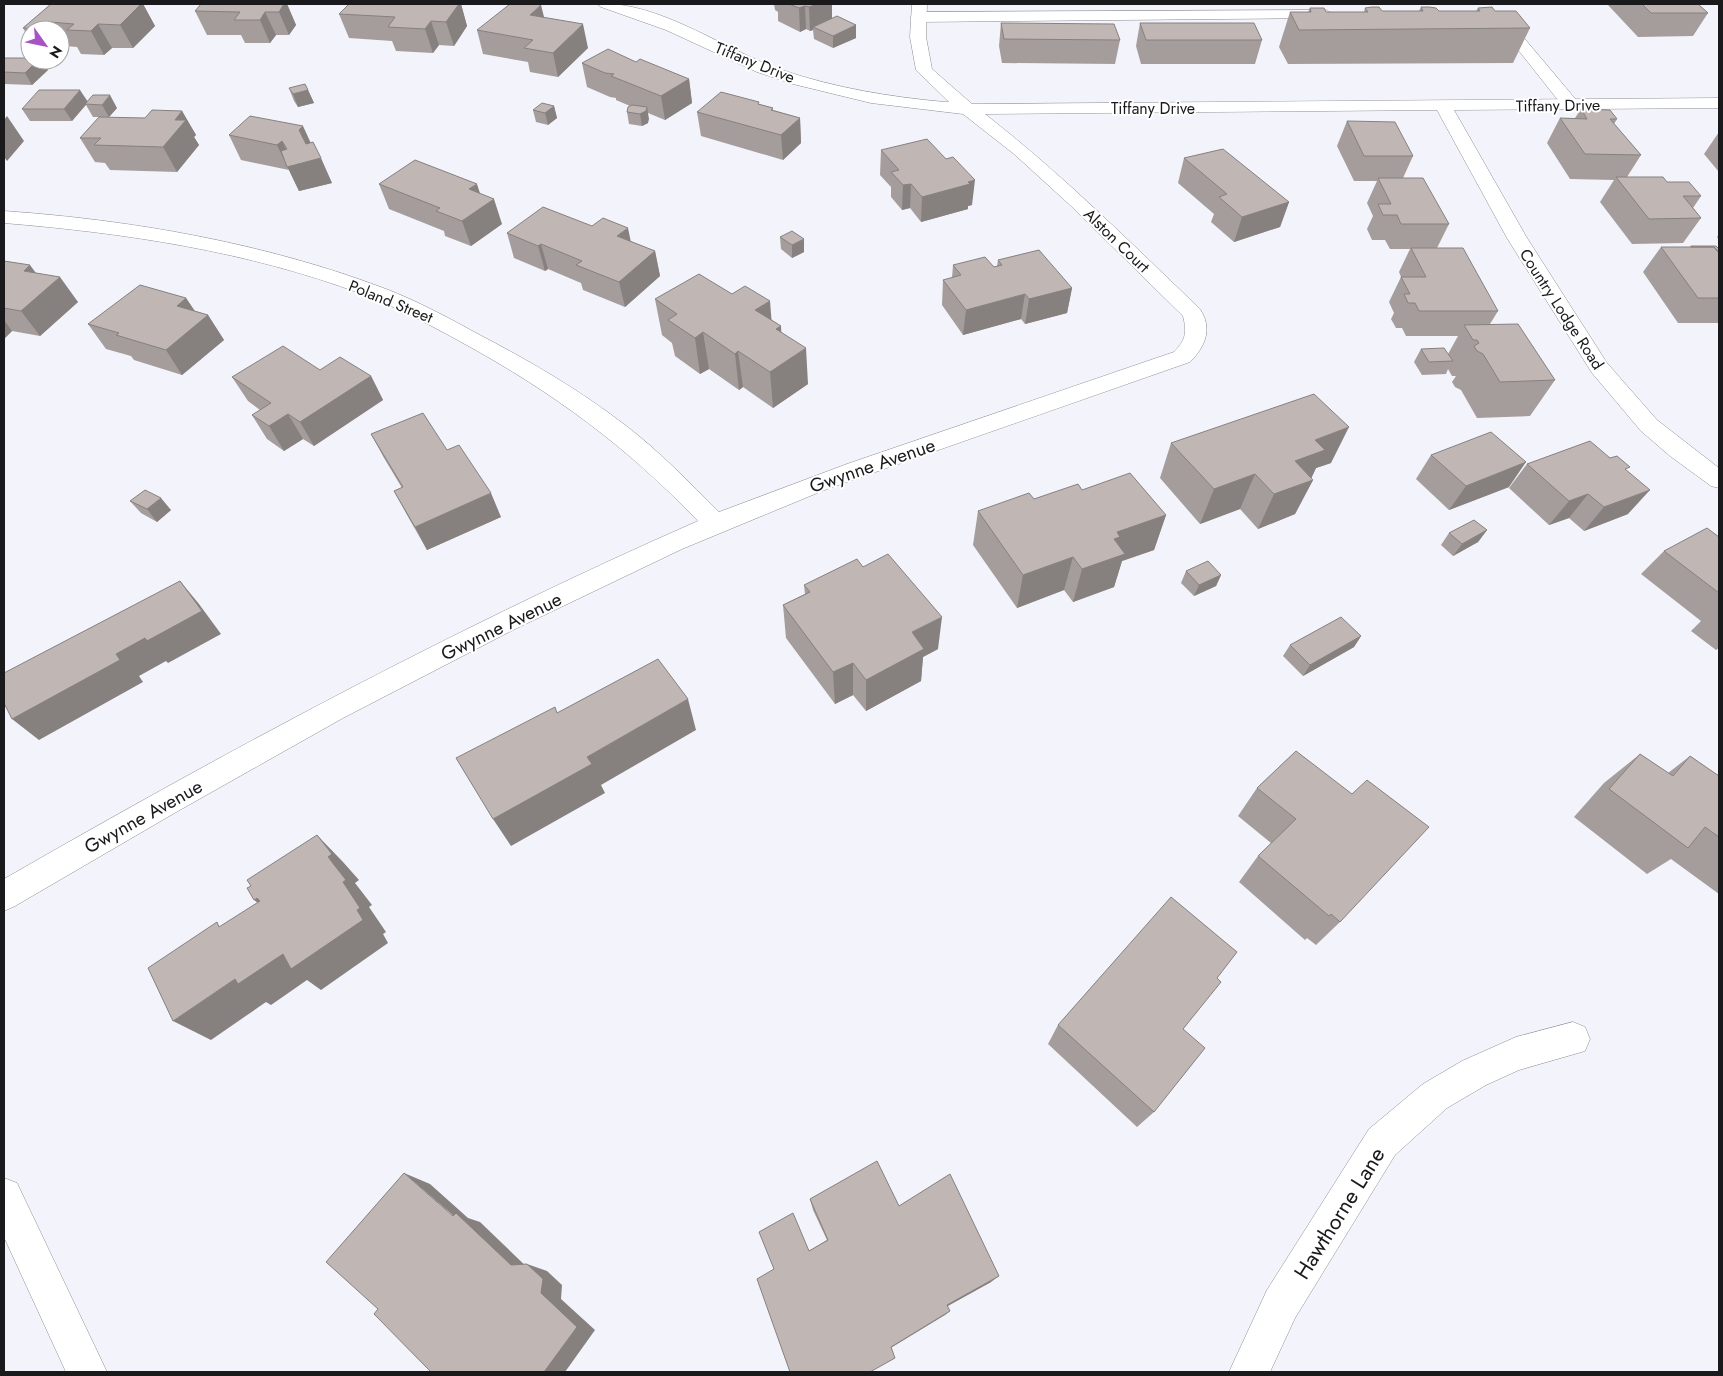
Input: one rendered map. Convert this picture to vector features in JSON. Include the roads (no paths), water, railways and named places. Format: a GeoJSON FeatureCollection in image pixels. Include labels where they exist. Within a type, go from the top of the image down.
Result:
{"type":"FeatureCollection","features":[{"type":"Feature","properties":{"kind":"street","name":"Tiffany Drive"},"geometry":{"type":"LineString","coordinates":[[606,4],[683,31],[768,70],[823,88],[884,101],[970,109],[1719,104]]}},
{"type":"Feature","properties":{"kind":"street","name":"Alston Court"},"geometry":{"type":"LineString","coordinates":[[918,10],[920,57],[924,70],[945,91],[970,109],[1077,201],[1193,314],[1198,333],[1194,345],[1182,357],[1024,413]]}},
{"type":"Feature","properties":{"kind":"street"},"geometry":{"type":"LineString","coordinates":[[918,10],[1343,15]]}},
{"type":"Feature","properties":{"kind":"street"},"geometry":{"type":"LineString","coordinates":[[1480,16],[1509,29],[1571,105]]}},
{"type":"Feature","properties":{"kind":"street","name":"Country Lodge Road"},"geometry":{"type":"LineString","coordinates":[[1443,106],[1515,235],[1590,354],[1641,417],[1680,452],[1719,480]]}},
{"type":"Feature","properties":{"kind":"street","name":"Poland Street"},"geometry":{"type":"LineString","coordinates":[[4,218],[55,221],[152,234],[234,251],[359,286],[424,313],[512,361],[602,419],[671,478],[716,524]]}},
{"type":"Feature","properties":{"kind":"street","name":"Gwynne Avenue"},"geometry":{"type":"LineString","coordinates":[[4,896],[295,730],[499,626],[674,541],[873,464],[1024,413]]}},
{"type":"Feature","properties":{"kind":"street","name":"Hawthorne Lane"},"geometry":{"type":"LineString","coordinates":[[1249,1372],[1281,1304],[1382,1142],[1435,1096],[1474,1073],[1516,1054],[1573,1039]]}},
{"type":"Feature","properties":{"kind":"street"},"geometry":{"type":"LineString","coordinates":[[4,1196],[86,1372]]}}]}
